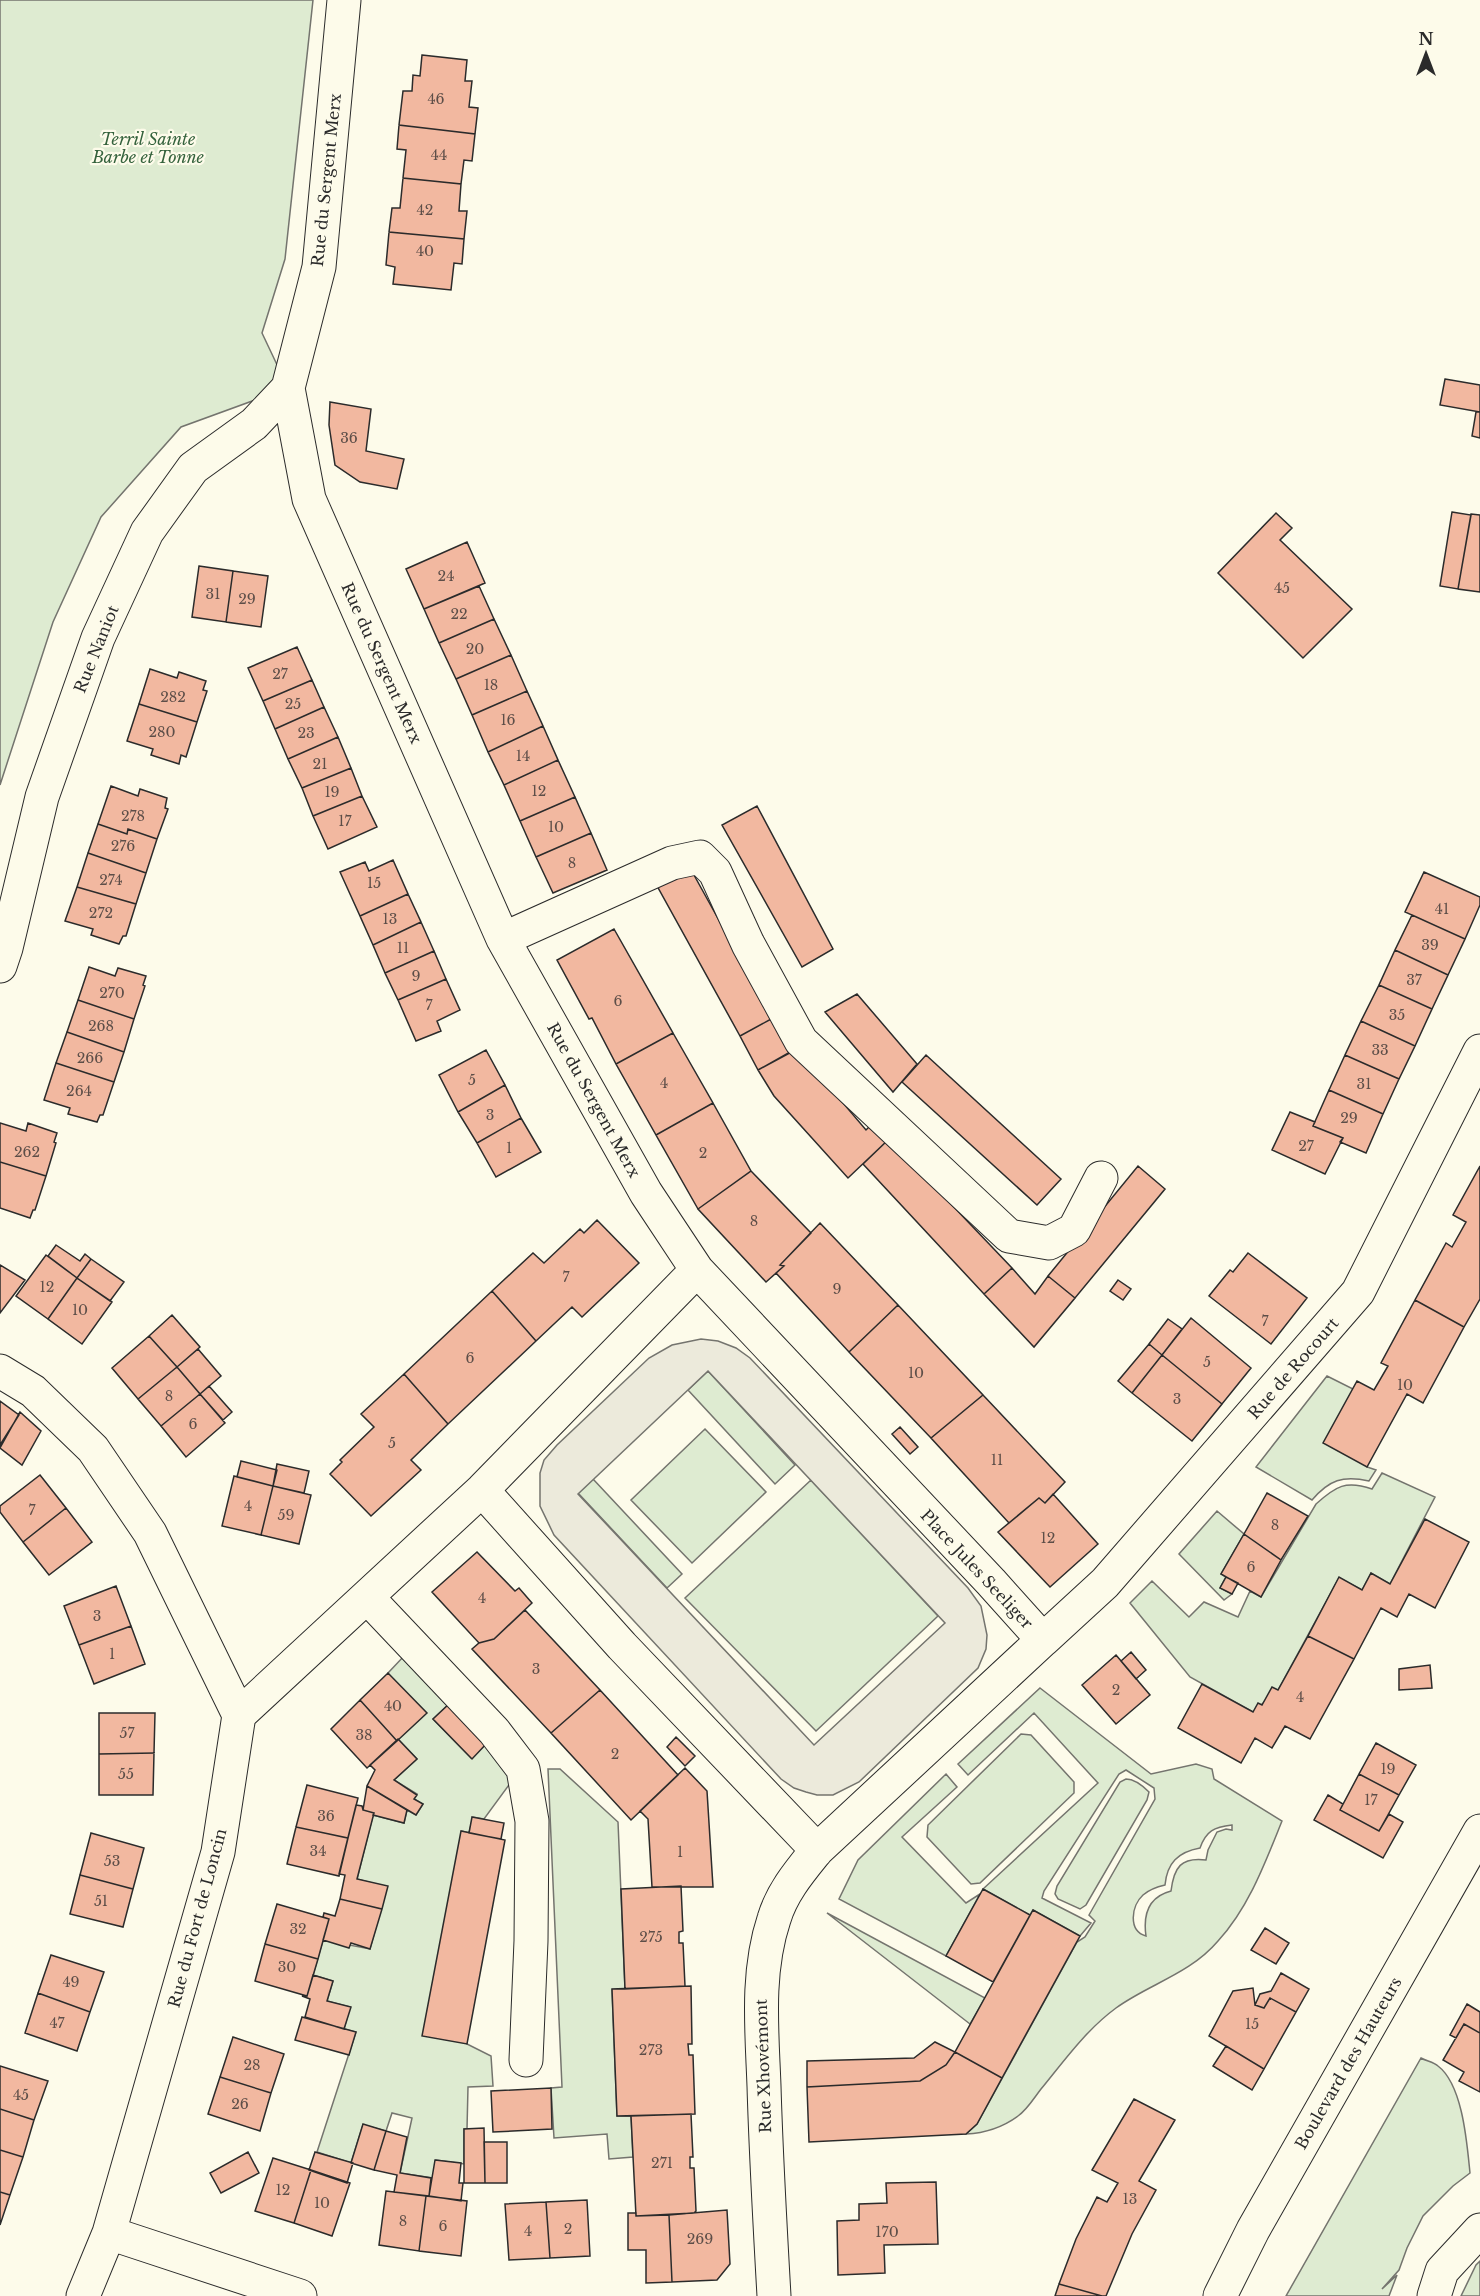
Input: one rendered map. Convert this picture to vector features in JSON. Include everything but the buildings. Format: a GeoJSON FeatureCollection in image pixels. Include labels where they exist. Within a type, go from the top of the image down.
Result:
{"type":"FeatureCollection","features":[{"type":"Feature","properties":{"kind":"street","name":"Rue du Sergent Merx"},"geometry":{"type":"LineString","coordinates":[[344,0],[319,267],[288,388],[309,499],[503,939],[646,1193],[697,1270]]}},
{"type":"Feature","properties":{"kind":"street","name":"Rue Naniot"},"geometry":{"type":"LineString","coordinates":[[0,966],[42,797],[98,638],[147,532],[193,468],[254,424],[288,388]]}},
{"type":"Feature","properties":{"kind":"street"},"geometry":{"type":"LineString","coordinates":[[503,939],[672,863],[700,857],[715,872],[748,944],[801,1041],[1009,1236],[1049,1243],[1074,1230],[1101,1178]]}},
{"type":"Feature","properties":{"kind":"street","name":"Rue de Rocourt"},"geometry":{"type":"LineString","coordinates":[[1043,1640],[1105,1583],[1358,1292],[1480,1051]]}},
{"type":"Feature","properties":{"kind":"street"},"geometry":{"type":"LineString","coordinates":[[0,1371],[33,1391],[93,1449],[150,1533],[239,1715],[482,1490],[697,1270]]}},
{"type":"Feature","properties":{"kind":"street","name":"Place Jules Seeliger"},"geometry":{"type":"LineString","coordinates":[[697,1270],[992,1582],[1043,1640],[817,1850]]}},
{"type":"Feature","properties":{"kind":"street"},"geometry":{"type":"LineString","coordinates":[[482,1490],[622,1646],[817,1850]]}},
{"type":"Feature","properties":{"kind":"street"},"geometry":{"type":"LineString","coordinates":[[367,1597],[494,1731],[523,1769],[532,1821],[531,1941],[526,2060]]}},
{"type":"Feature","properties":{"kind":"street","name":"Rue du Fort de Loncin"},"geometry":{"type":"LineString","coordinates":[[83,2296],[109,2233],[218,1852],[239,1715]]}},
{"type":"Feature","properties":{"kind":"street","name":"Boulevard des Hauteurs"},"geometry":{"type":"LineString","coordinates":[[1220,2296],[1259,2220],[1480,1831]]}},
{"type":"Feature","properties":{"kind":"street","name":"Rue Xhovémont"},"geometry":{"type":"LineString","coordinates":[[774,2296],[766,2154],[762,1986],[765,1957],[774,1918],[790,1883],[817,1850]]}},
{"type":"Feature","properties":{"kind":"street"},"geometry":{"type":"LineString","coordinates":[[1434,2296],[1442,2271],[1480,2230]]}},
{"type":"Feature","properties":{"kind":"street"},"geometry":{"type":"LineString","coordinates":[[109,2233],[300,2296]]}},
{"type":"Feature","properties":{"kind":"green space","name":"Terril Sainte Barbe et Tonne"},"geometry":{"type":"Polygon","coordinates":[[[0,0],[313,0],[285,259],[262,333],[288,388],[181,427],[101,517],[53,622],[0,785],[0,0]]]}},
{"type":"Feature","properties":{"kind":"green space"},"geometry":{"type":"Polygon","coordinates":[[[708,1371],[795,1465],[775,1484],[688,1390],[708,1371]]]}},
{"type":"Feature","properties":{"kind":"green space"},"geometry":{"type":"Polygon","coordinates":[[[1327,1376],[1353,1389],[1367,1467],[1376,1470],[1369,1481],[1344,1479],[1337,1481],[1324,1488],[1312,1500],[1256,1467],[1327,1376]]]}},
{"type":"Feature","properties":{"kind":"green space"},"geometry":{"type":"Polygon","coordinates":[[[705,1429],[766,1492],[692,1563],[631,1500],[705,1429]]]}},
{"type":"Feature","properties":{"kind":"green space"},"geometry":{"type":"Polygon","coordinates":[[[1382,1473],[1435,1497],[1390,1584],[1371,1573],[1362,1590],[1339,1578],[1278,1690],[1253,1712],[1190,1677],[1130,1603],[1152,1581],[1189,1617],[1204,1602],[1238,1617],[1250,1591],[1261,1597],[1316,1504],[1342,1486],[1355,1485],[1372,1489],[1382,1473]]]}},
{"type":"Feature","properties":{"kind":"green space"},"geometry":{"type":"Polygon","coordinates":[[[593,1479],[682,1574],[667,1588],[578,1493],[593,1479]]]}},
{"type":"Feature","properties":{"kind":"green space"},"geometry":{"type":"Polygon","coordinates":[[[811,1480],[938,1616],[816,1731],[685,1598],[811,1480]]]}},
{"type":"Feature","properties":{"kind":"green space"},"geometry":{"type":"Polygon","coordinates":[[[1217,1511],[1244,1534],[1221,1574],[1226,1577],[1220,1588],[1232,1594],[1224,1600],[1179,1554],[1217,1511]]]}},
{"type":"Feature","properties":{"kind":"green space"},"geometry":{"type":"Polygon","coordinates":[[[404,1656],[450,1703],[433,1719],[471,1758],[488,1742],[517,1774],[484,1819],[473,1817],[469,1833],[462,1831],[467,2044],[491,2056],[493,2086],[468,2087],[467,2129],[464,2129],[464,2164],[436,2160],[433,2178],[400,2173],[412,2118],[392,2113],[386,2131],[363,2125],[351,2163],[317,2152],[356,2032],[344,2029],[350,2007],[327,2001],[333,1981],[313,1975],[323,1940],[370,1949],[387,1887],[357,1879],[373,1815],[404,1823],[407,1810],[416,1815],[423,1804],[414,1799],[417,1794],[394,1780],[417,1759],[398,1739],[388,1673],[404,1656]]]}},
{"type":"Feature","properties":{"kind":"green space"},"geometry":{"type":"Polygon","coordinates":[[[1040,1688],[1151,1774],[1196,1764],[1212,1769],[1214,1779],[1282,1821],[1239,1914],[1207,1952],[1195,1962],[1129,2000],[1105,2017],[1076,2046],[1018,2116],[993,2129],[966,2134],[977,2124],[1077,1942],[1085,1937],[1095,1921],[1089,1915],[1155,1799],[1154,1788],[1126,1770],[1119,1774],[1044,1891],[1042,1898],[1091,1923],[1080,1936],[1033,1910],[1030,1915],[983,1889],[1098,1783],[1034,1713],[968,1775],[958,1764],[1040,1688]],[[1232,1825],[1212,1831],[1200,1848],[1186,1852],[1175,1860],[1168,1870],[1165,1885],[1153,1888],[1143,1895],[1136,1905],[1133,1918],[1136,1929],[1140,1933],[1146,1936],[1145,1921],[1149,1908],[1157,1898],[1171,1891],[1174,1876],[1180,1865],[1190,1860],[1206,1860],[1217,1832],[1232,1830],[1232,1825]]]}},
{"type":"Feature","properties":{"kind":"green space"},"geometry":{"type":"Polygon","coordinates":[[[1021,1734],[1031,1735],[1074,1782],[1074,1793],[980,1883],[971,1884],[927,1837],[928,1825],[1021,1734]]]}},
{"type":"Feature","properties":{"kind":"green space"},"geometry":{"type":"Polygon","coordinates":[[[548,1769],[560,1769],[618,1822],[625,1989],[612,1990],[617,2116],[631,2116],[633,2157],[609,2159],[607,2134],[554,2138],[551,2088],[562,2087],[548,1769]]]}},
{"type":"Feature","properties":{"kind":"green space"},"geometry":{"type":"Polygon","coordinates":[[[946,1774],[957,1787],[902,1837],[966,1903],[980,1894],[946,1956],[839,1899],[858,1860],[946,1774]]]}},
{"type":"Feature","properties":{"kind":"green space"},"geometry":{"type":"Polygon","coordinates":[[[1126,1779],[1136,1782],[1149,1792],[1147,1800],[1086,1905],[1080,1909],[1058,1899],[1055,1894],[1057,1886],[1120,1782],[1126,1779]]]}},
{"type":"Feature","properties":{"kind":"green space"},"geometry":{"type":"Polygon","coordinates":[[[827,1913],[985,1998],[970,2024],[827,1913]]]}},
{"type":"Feature","properties":{"kind":"green space"},"geometry":{"type":"Polygon","coordinates":[[[1421,2058],[1438,2066],[1453,2087],[1462,2116],[1470,2173],[1453,2186],[1423,2216],[1399,2270],[1382,2289],[1397,2275],[1389,2296],[1286,2296],[1421,2058]]]}},
{"type":"Feature","properties":{"kind":"green space"},"geometry":{"type":"Polygon","coordinates":[[[1480,2261],[1480,2296],[1461,2296],[1476,2265],[1480,2261]]]}},
{"type":"Feature","properties":{"kind":"shaded area"},"geometry":{"type":"Polygon","coordinates":[[[701,1339],[718,1341],[736,1348],[750,1358],[968,1588],[981,1606],[987,1635],[986,1649],[978,1668],[859,1782],[833,1795],[806,1792],[794,1788],[781,1779],[554,1535],[540,1506],[540,1473],[544,1460],[649,1358],[672,1345],[701,1339]],[[708,1371],[578,1494],[814,1745],[945,1623],[708,1371]]]}}]}
